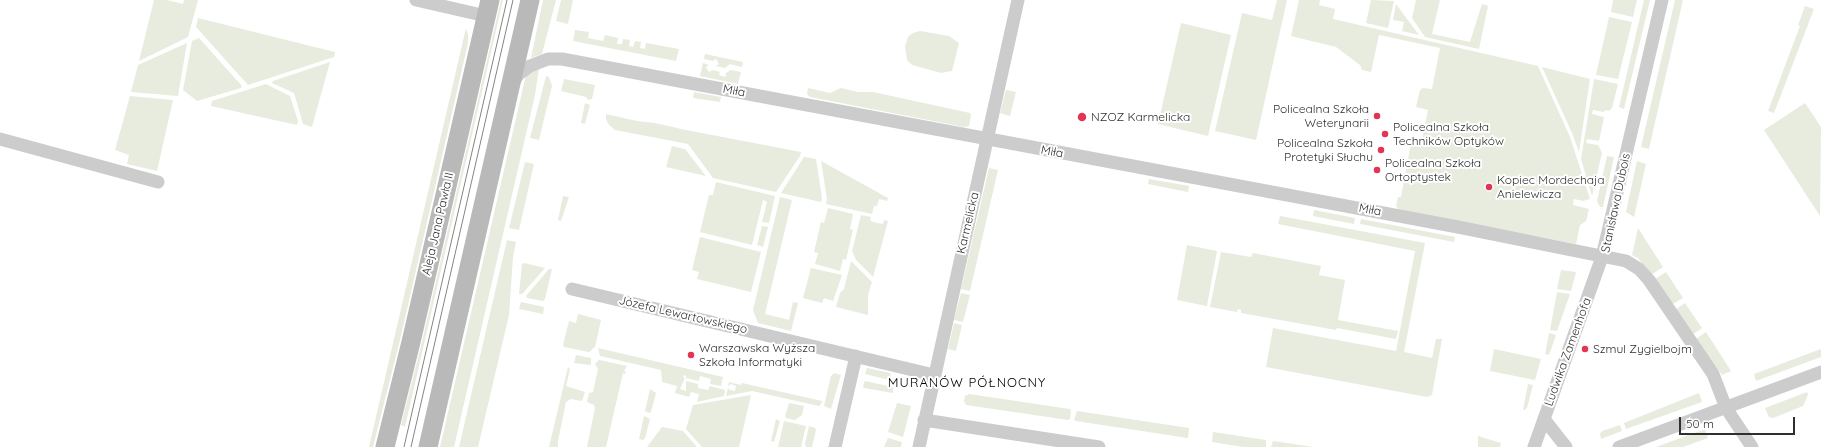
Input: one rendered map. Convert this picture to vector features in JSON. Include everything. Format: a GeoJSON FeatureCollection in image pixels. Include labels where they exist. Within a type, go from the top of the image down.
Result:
{"type":"FeatureCollection","features":[{"type":"Feature","properties":{"kind":"main road"},"geometry":{"type":"LineString","coordinates":[[428,447],[530,0]]}},
{"type":"Feature","properties":{"kind":"main road","name":"Aleja Jana Pawła II"},"geometry":{"type":"LineString","coordinates":[[385,447],[413,335],[488,8]]}},
{"type":"Feature","properties":{"kind":"street"},"geometry":{"type":"LineString","coordinates":[[416,0],[488,8]]}},
{"type":"Feature","properties":{"kind":"street","name":"Karmelicka"},"geometry":{"type":"LineString","coordinates":[[919,447],[1018,0]]}},
{"type":"Feature","properties":{"kind":"street","name":"Stanisława Dubois"},"geometry":{"type":"LineString","coordinates":[[1662,0],[1602,257],[1626,261],[1639,269],[1649,280],[1713,374],[1726,408],[1752,447]]}},
{"type":"Feature","properties":{"kind":"street","name":"Miła"},"geometry":{"type":"LineString","coordinates":[[510,86],[519,74],[530,66],[548,59],[562,59],[1552,245],[1602,257]]}},
{"type":"Feature","properties":{"kind":"street"},"geometry":{"type":"LineString","coordinates":[[0,139],[158,182]]}},
{"type":"Feature","properties":{"kind":"street","name":"Ludwika Zamenhofa"},"geometry":{"type":"LineString","coordinates":[[1534,447],[1602,257]]}},
{"type":"Feature","properties":{"kind":"street","name":"Józefa Lewartowskiego"},"geometry":{"type":"LineString","coordinates":[[572,289],[934,375]]}},
{"type":"Feature","properties":{"kind":"street"},"geometry":{"type":"LineString","coordinates":[[835,447],[856,356]]}},
{"type":"Feature","properties":{"kind":"street"},"geometry":{"type":"LineString","coordinates":[[1619,447],[1821,372]]}},
{"type":"Feature","properties":{"kind":"street"},"geometry":{"type":"LineString","coordinates":[[924,420],[1099,447]]}},
{"type":"Feature","properties":{"kind":"street"},"geometry":{"type":"LineString","coordinates":[[1544,420],[1566,447]]}},
{"type":"Feature","properties":{"kind":"shaded area"},"geometry":{"type":"Polygon","coordinates":[[[154,0],[167,0],[183,4],[184,0],[198,0],[188,37],[139,61],[154,0]]]}},
{"type":"Feature","properties":{"kind":"shaded area"},"geometry":{"type":"Polygon","coordinates":[[[501,0],[503,0],[405,427],[401,425],[421,346],[501,0]]]}},
{"type":"Feature","properties":{"kind":"shaded area"},"geometry":{"type":"Polygon","coordinates":[[[543,0],[556,0],[542,54],[531,58],[543,0]]]}},
{"type":"Feature","properties":{"kind":"shaded area"},"geometry":{"type":"Polygon","coordinates":[[[561,0],[573,0],[568,24],[556,21],[561,0]]]}},
{"type":"Feature","properties":{"kind":"shaded area"},"geometry":{"type":"Polygon","coordinates":[[[1277,0],[1287,0],[1256,140],[1215,131],[1242,13],[1272,20],[1277,0]]]}},
{"type":"Feature","properties":{"kind":"shaded area"},"geometry":{"type":"Polygon","coordinates":[[[1299,0],[1320,0],[1319,5],[1335,9],[1333,19],[1538,66],[1570,137],[1590,199],[1583,201],[1574,199],[1573,205],[1589,209],[1586,221],[1580,225],[1576,244],[1399,210],[1396,206],[1398,197],[1401,197],[1412,138],[1422,140],[1428,110],[1416,107],[1420,90],[1423,88],[1432,89],[1440,48],[1379,35],[1371,72],[1362,70],[1360,65],[1336,47],[1291,36],[1299,0]]]}},
{"type":"Feature","properties":{"kind":"shaded area"},"geometry":{"type":"Polygon","coordinates":[[[1371,0],[1394,1],[1388,28],[1366,23],[1371,0]]]}},
{"type":"Feature","properties":{"kind":"shaded area"},"geometry":{"type":"Polygon","coordinates":[[[1416,0],[1440,0],[1432,34],[1470,42],[1482,4],[1488,6],[1479,49],[1425,37],[1412,18],[1416,0]]]}},
{"type":"Feature","properties":{"kind":"shaded area"},"geometry":{"type":"Polygon","coordinates":[[[1613,0],[1637,0],[1633,17],[1611,12],[1613,0]]]}},
{"type":"Feature","properties":{"kind":"shaded area"},"geometry":{"type":"Polygon","coordinates":[[[1644,0],[1650,0],[1624,109],[1619,107],[1644,0]]]}},
{"type":"Feature","properties":{"kind":"shaded area"},"geometry":{"type":"Polygon","coordinates":[[[1675,0],[1683,0],[1649,149],[1641,147],[1675,0]]]}},
{"type":"Feature","properties":{"kind":"shaded area"},"geometry":{"type":"Polygon","coordinates":[[[1396,4],[1419,35],[1402,31],[1404,22],[1393,20],[1396,4]]]}},
{"type":"Feature","properties":{"kind":"shaded area"},"geometry":{"type":"Polygon","coordinates":[[[1805,6],[1814,9],[1774,113],[1768,111],[1800,26],[1798,25],[1805,6]]]}},
{"type":"Feature","properties":{"kind":"shaded area"},"geometry":{"type":"Polygon","coordinates":[[[1609,17],[1632,22],[1618,79],[1596,75],[1609,17]]]}},
{"type":"Feature","properties":{"kind":"shaded area"},"geometry":{"type":"Polygon","coordinates":[[[198,18],[335,52],[334,57],[248,85],[196,27],[198,18]]]}},
{"type":"Feature","properties":{"kind":"shaded area"},"geometry":{"type":"Polygon","coordinates":[[[1181,23],[1231,35],[1208,136],[1158,124],[1181,23]]]}},
{"type":"Feature","properties":{"kind":"shaded area"},"geometry":{"type":"Polygon","coordinates":[[[466,28],[468,43],[400,340],[373,447],[369,447],[466,28]]]}},
{"type":"Feature","properties":{"kind":"shaded area"},"geometry":{"type":"Polygon","coordinates":[[[575,30],[589,32],[588,38],[603,41],[605,35],[618,38],[617,44],[622,44],[623,39],[630,40],[629,46],[633,47],[635,41],[641,42],[640,48],[645,49],[646,43],[679,49],[676,61],[573,41],[575,30]]]}},
{"type":"Feature","properties":{"kind":"shaded area"},"geometry":{"type":"Polygon","coordinates":[[[920,31],[949,36],[959,43],[952,71],[941,73],[912,65],[907,60],[905,46],[908,37],[913,33],[920,31]]]}},
{"type":"Feature","properties":{"kind":"shaded area"},"geometry":{"type":"Polygon","coordinates":[[[199,38],[242,86],[241,88],[197,101],[183,90],[192,41],[199,38]]]}},
{"type":"Feature","properties":{"kind":"shaded area"},"geometry":{"type":"Polygon","coordinates":[[[187,43],[178,96],[131,92],[138,65],[187,43]]]}},
{"type":"Feature","properties":{"kind":"shaded area"},"geometry":{"type":"Polygon","coordinates":[[[705,54],[743,62],[742,67],[730,64],[725,68],[716,66],[719,64],[716,59],[713,61],[704,59],[705,54]]]}},
{"type":"Feature","properties":{"kind":"shaded area"},"geometry":{"type":"Polygon","coordinates":[[[330,62],[312,127],[303,124],[294,93],[272,83],[273,81],[330,62]]]}},
{"type":"Feature","properties":{"kind":"shaded area"},"geometry":{"type":"Polygon","coordinates":[[[703,63],[709,65],[706,67],[709,72],[712,70],[720,72],[719,75],[725,77],[726,73],[731,70],[741,72],[738,84],[700,76],[703,63]]]}},
{"type":"Feature","properties":{"kind":"shaded area"},"geometry":{"type":"Polygon","coordinates":[[[1542,67],[1590,79],[1579,152],[1572,133],[1542,67]]]}},
{"type":"Feature","properties":{"kind":"shaded area"},"geometry":{"type":"Polygon","coordinates":[[[539,68],[535,95],[454,447],[440,447],[526,75],[539,68]]]}},
{"type":"Feature","properties":{"kind":"shaded area"},"geometry":{"type":"Polygon","coordinates":[[[546,76],[549,77],[552,86],[539,140],[530,138],[546,76]]]}},
{"type":"Feature","properties":{"kind":"shaded area"},"geometry":{"type":"Polygon","coordinates":[[[564,79],[595,85],[592,99],[588,100],[586,97],[561,91],[564,79]]]}},
{"type":"Feature","properties":{"kind":"shaded area"},"geometry":{"type":"Polygon","coordinates":[[[1594,79],[1618,84],[1612,108],[1609,111],[1605,110],[1604,112],[1593,110],[1592,114],[1604,117],[1599,141],[1587,139],[1586,143],[1598,145],[1602,153],[1592,196],[1581,159],[1594,79]]]}},
{"type":"Feature","properties":{"kind":"shaded area"},"geometry":{"type":"Polygon","coordinates":[[[266,84],[290,96],[298,121],[297,125],[211,106],[212,101],[266,84]]]}},
{"type":"Feature","properties":{"kind":"shaded area"},"geometry":{"type":"Polygon","coordinates":[[[808,88],[830,93],[841,88],[858,92],[873,92],[970,113],[969,126],[964,127],[810,97],[807,94],[808,88]]]}},
{"type":"Feature","properties":{"kind":"shaded area"},"geometry":{"type":"Polygon","coordinates":[[[1006,90],[1016,92],[1010,116],[1000,113],[1006,90]]]}},
{"type":"Feature","properties":{"kind":"shaded area"},"geometry":{"type":"Polygon","coordinates":[[[694,92],[721,97],[720,102],[693,98],[694,92]]]}},
{"type":"Feature","properties":{"kind":"shaded area"},"geometry":{"type":"Polygon","coordinates":[[[130,96],[173,100],[157,171],[127,164],[129,155],[115,150],[130,96]]]}},
{"type":"Feature","properties":{"kind":"shaded area"},"geometry":{"type":"Polygon","coordinates":[[[585,103],[590,105],[585,124],[581,123],[585,103]]]}},
{"type":"Feature","properties":{"kind":"shaded area"},"geometry":{"type":"Polygon","coordinates":[[[1805,103],[1821,127],[1820,216],[1764,130],[1805,103]]]}},
{"type":"Feature","properties":{"kind":"shaded area"},"geometry":{"type":"Polygon","coordinates":[[[606,114],[801,152],[800,156],[776,192],[713,178],[688,144],[615,130],[609,125],[606,119],[606,114]]]}},
{"type":"Feature","properties":{"kind":"shaded area"},"geometry":{"type":"Polygon","coordinates":[[[672,146],[685,149],[706,176],[666,167],[672,146]]]}},
{"type":"Feature","properties":{"kind":"shaded area"},"geometry":{"type":"Polygon","coordinates":[[[1607,156],[1614,157],[1603,207],[1600,207],[1597,201],[1607,156]]]}},
{"type":"Feature","properties":{"kind":"shaded area"},"geometry":{"type":"Polygon","coordinates":[[[804,157],[816,159],[822,198],[821,202],[781,193],[804,157]]]}},
{"type":"Feature","properties":{"kind":"shaded area"},"geometry":{"type":"Polygon","coordinates":[[[821,161],[888,198],[887,201],[879,199],[877,206],[874,206],[872,214],[826,204],[827,199],[821,161]]]}},
{"type":"Feature","properties":{"kind":"shaded area"},"geometry":{"type":"Polygon","coordinates":[[[1637,161],[1646,164],[1634,217],[1626,212],[1637,161]]]}},
{"type":"Feature","properties":{"kind":"shaded area"},"geometry":{"type":"Polygon","coordinates":[[[525,162],[534,164],[519,230],[509,228],[525,162]]]}},
{"type":"Feature","properties":{"kind":"shaded area"},"geometry":{"type":"Polygon","coordinates":[[[989,168],[998,170],[970,291],[961,289],[989,168]]]}},
{"type":"Feature","properties":{"kind":"shaded area"},"geometry":{"type":"Polygon","coordinates":[[[1149,179],[1189,186],[1188,192],[1148,184],[1149,179]]]}},
{"type":"Feature","properties":{"kind":"shaded area"},"geometry":{"type":"Polygon","coordinates":[[[716,182],[775,196],[769,223],[762,222],[767,202],[763,200],[752,245],[700,232],[709,195],[713,195],[716,182]]]}},
{"type":"Feature","properties":{"kind":"shaded area"},"geometry":{"type":"Polygon","coordinates":[[[563,196],[569,197],[561,221],[558,220],[563,196]]]}},
{"type":"Feature","properties":{"kind":"shaded area"},"geometry":{"type":"Polygon","coordinates":[[[780,197],[792,200],[765,314],[789,320],[793,302],[798,303],[791,331],[758,323],[753,310],[780,197]]]}},
{"type":"Feature","properties":{"kind":"shaded area"},"geometry":{"type":"Polygon","coordinates":[[[828,208],[853,214],[850,229],[853,230],[846,260],[843,259],[840,271],[815,264],[818,253],[814,252],[821,222],[824,223],[828,208]]]}},
{"type":"Feature","properties":{"kind":"shaded area"},"geometry":{"type":"Polygon","coordinates":[[[1314,210],[1355,218],[1354,224],[1313,216],[1314,210]]]}},
{"type":"Feature","properties":{"kind":"shaded area"},"geometry":{"type":"Polygon","coordinates":[[[861,215],[871,217],[870,220],[873,222],[883,224],[884,220],[888,221],[873,277],[856,260],[852,251],[861,215]]]}},
{"type":"Feature","properties":{"kind":"shaded area"},"geometry":{"type":"Polygon","coordinates":[[[1280,216],[1425,243],[1404,352],[1432,358],[1436,339],[1442,339],[1432,395],[1427,397],[1266,367],[1273,328],[1396,351],[1415,251],[1278,224],[1280,216]]]}},
{"type":"Feature","properties":{"kind":"shaded area"},"geometry":{"type":"Polygon","coordinates":[[[1361,219],[1455,237],[1454,242],[1360,224],[1361,219]]]}},
{"type":"Feature","properties":{"kind":"shaded area"},"geometry":{"type":"Polygon","coordinates":[[[762,226],[768,227],[763,247],[757,245],[762,226]]]}},
{"type":"Feature","properties":{"kind":"shaded area"},"geometry":{"type":"Polygon","coordinates":[[[1638,228],[1663,267],[1651,275],[1638,258],[1632,255],[1638,228]]]}},
{"type":"Feature","properties":{"kind":"shaded area"},"geometry":{"type":"Polygon","coordinates":[[[700,237],[761,252],[751,292],[697,279],[699,272],[692,270],[700,237]]]}},
{"type":"Feature","properties":{"kind":"shaded area"},"geometry":{"type":"Polygon","coordinates":[[[507,240],[516,242],[513,257],[509,315],[478,447],[459,447],[507,240]]]}},
{"type":"Feature","properties":{"kind":"shaded area"},"geometry":{"type":"Polygon","coordinates":[[[1187,245],[1217,251],[1207,306],[1177,300],[1187,245]]]}},
{"type":"Feature","properties":{"kind":"shaded area"},"geometry":{"type":"Polygon","coordinates":[[[1221,252],[1251,257],[1253,253],[1321,266],[1319,275],[1345,280],[1338,320],[1398,331],[1396,339],[1241,313],[1241,310],[1238,309],[1237,312],[1210,307],[1221,252]]]}},
{"type":"Feature","properties":{"kind":"shaded area"},"geometry":{"type":"Polygon","coordinates":[[[851,261],[872,282],[868,295],[868,315],[836,307],[840,293],[844,289],[851,261]]]}},
{"type":"Feature","properties":{"kind":"shaded area"},"geometry":{"type":"Polygon","coordinates":[[[524,263],[545,268],[522,294],[519,294],[522,264],[524,263]]]}},
{"type":"Feature","properties":{"kind":"shaded area"},"geometry":{"type":"Polygon","coordinates":[[[811,268],[842,275],[833,301],[824,298],[822,303],[803,298],[811,268]]]}},
{"type":"Feature","properties":{"kind":"shaded area"},"geometry":{"type":"Polygon","coordinates":[[[549,269],[552,269],[545,299],[543,301],[527,298],[526,296],[549,269]]]}},
{"type":"Feature","properties":{"kind":"shaded area"},"geometry":{"type":"Polygon","coordinates":[[[1561,270],[1576,272],[1571,291],[1557,289],[1561,270]]]}},
{"type":"Feature","properties":{"kind":"shaded area"},"geometry":{"type":"Polygon","coordinates":[[[1666,272],[1683,298],[1671,305],[1655,279],[1666,272]]]}},
{"type":"Feature","properties":{"kind":"shaded area"},"geometry":{"type":"Polygon","coordinates":[[[1557,292],[1570,294],[1557,331],[1550,330],[1557,292]]]}},
{"type":"Feature","properties":{"kind":"shaded area"},"geometry":{"type":"Polygon","coordinates":[[[961,293],[970,295],[963,322],[954,320],[961,293]]]}},
{"type":"Feature","properties":{"kind":"shaded area"},"geometry":{"type":"Polygon","coordinates":[[[521,302],[544,307],[543,314],[519,309],[521,302]]]}},
{"type":"Feature","properties":{"kind":"shaded area"},"geometry":{"type":"Polygon","coordinates":[[[1685,303],[1702,328],[1692,335],[1675,310],[1685,303]]]}},
{"type":"Feature","properties":{"kind":"shaded area"},"geometry":{"type":"Polygon","coordinates":[[[578,314],[601,320],[595,347],[589,352],[564,347],[563,345],[569,321],[576,323],[578,314]]]}},
{"type":"Feature","properties":{"kind":"shaded area"},"geometry":{"type":"Polygon","coordinates":[[[954,323],[962,325],[956,351],[948,349],[954,323]]]}},
{"type":"Feature","properties":{"kind":"shaded area"},"geometry":{"type":"Polygon","coordinates":[[[1706,332],[1731,371],[1722,375],[1696,339],[1706,332]]]}},
{"type":"Feature","properties":{"kind":"shaded area"},"geometry":{"type":"Polygon","coordinates":[[[1549,333],[1556,335],[1549,355],[1545,354],[1549,333]]]}},
{"type":"Feature","properties":{"kind":"shaded area"},"geometry":{"type":"Polygon","coordinates":[[[598,348],[723,377],[721,386],[710,384],[711,379],[700,376],[699,381],[686,378],[684,375],[683,378],[685,378],[680,389],[686,391],[686,381],[698,384],[698,388],[708,390],[710,386],[725,390],[724,396],[697,402],[699,394],[691,392],[689,397],[675,393],[677,386],[662,382],[661,370],[600,356],[598,348]]]}},
{"type":"Feature","properties":{"kind":"shaded area"},"geometry":{"type":"Polygon","coordinates":[[[1494,349],[1541,359],[1535,380],[1490,371],[1494,349]]]}},
{"type":"Feature","properties":{"kind":"shaded area"},"geometry":{"type":"Polygon","coordinates":[[[1821,349],[1821,357],[1756,381],[1754,374],[1821,349]]]}},
{"type":"Feature","properties":{"kind":"shaded area"},"geometry":{"type":"Polygon","coordinates":[[[576,355],[591,358],[591,365],[574,363],[576,355]]]}},
{"type":"Feature","properties":{"kind":"shaded area"},"geometry":{"type":"Polygon","coordinates":[[[599,360],[627,366],[624,371],[626,372],[625,374],[623,373],[606,447],[587,447],[595,408],[594,405],[587,402],[589,393],[593,392],[598,369],[595,364],[599,360]]]}},
{"type":"Feature","properties":{"kind":"shaded area"},"geometry":{"type":"Polygon","coordinates":[[[568,367],[570,369],[566,386],[585,392],[582,401],[571,399],[566,402],[558,447],[549,447],[568,367]]]}},
{"type":"Feature","properties":{"kind":"shaded area"},"geometry":{"type":"Polygon","coordinates":[[[867,368],[891,373],[889,380],[865,374],[867,368]]]}},
{"type":"Feature","properties":{"kind":"shaded area"},"geometry":{"type":"Polygon","coordinates":[[[834,373],[841,375],[831,409],[824,406],[831,376],[834,373]]]}},
{"type":"Feature","properties":{"kind":"shaded area"},"geometry":{"type":"Polygon","coordinates":[[[865,381],[893,387],[893,393],[864,388],[863,386],[865,381]]]}},
{"type":"Feature","properties":{"kind":"shaded area"},"geometry":{"type":"Polygon","coordinates":[[[729,382],[741,385],[742,383],[822,401],[819,406],[752,391],[726,396],[728,388],[735,391],[736,386],[731,384],[728,386],[729,382]]]}},
{"type":"Feature","properties":{"kind":"shaded area"},"geometry":{"type":"Polygon","coordinates":[[[1528,384],[1533,385],[1527,408],[1523,410],[1528,384]]]}},
{"type":"Feature","properties":{"kind":"shaded area"},"geometry":{"type":"Polygon","coordinates":[[[650,389],[656,393],[651,412],[649,413],[645,411],[650,389]]]}},
{"type":"Feature","properties":{"kind":"shaded area"},"geometry":{"type":"Polygon","coordinates":[[[1807,392],[1808,395],[1803,406],[1773,418],[1769,417],[1765,408],[1807,392]]]}},
{"type":"Feature","properties":{"kind":"shaded area"},"geometry":{"type":"Polygon","coordinates":[[[1699,393],[1702,402],[1626,429],[1624,423],[1699,393]]]}},
{"type":"Feature","properties":{"kind":"shaded area"},"geometry":{"type":"Polygon","coordinates":[[[969,394],[1070,409],[1070,419],[1068,420],[966,405],[964,401],[965,396],[969,394]]]}},
{"type":"Feature","properties":{"kind":"shaded area"},"geometry":{"type":"Polygon","coordinates":[[[751,395],[739,447],[702,447],[686,429],[693,405],[751,395]]]}},
{"type":"Feature","properties":{"kind":"shaded area"},"geometry":{"type":"Polygon","coordinates":[[[789,403],[804,406],[802,415],[795,420],[786,418],[785,416],[789,403]]]}},
{"type":"Feature","properties":{"kind":"shaded area"},"geometry":{"type":"Polygon","coordinates":[[[897,403],[911,406],[903,437],[888,432],[897,403]]]}},
{"type":"Feature","properties":{"kind":"shaded area"},"geometry":{"type":"Polygon","coordinates":[[[1077,411],[1189,428],[1188,438],[1076,421],[1074,420],[1077,411]]]}},
{"type":"Feature","properties":{"kind":"shaded area"},"geometry":{"type":"Polygon","coordinates":[[[644,416],[650,419],[645,438],[643,440],[639,439],[644,416]]]}},
{"type":"Feature","properties":{"kind":"shaded area"},"geometry":{"type":"Polygon","coordinates":[[[776,419],[780,421],[774,442],[771,441],[776,419]]]}},
{"type":"Feature","properties":{"kind":"shaded area"},"geometry":{"type":"Polygon","coordinates":[[[784,421],[806,426],[801,447],[778,447],[784,421]]]}},
{"type":"Feature","properties":{"kind":"shaded area"},"geometry":{"type":"Polygon","coordinates":[[[1620,425],[1622,431],[1601,439],[1600,434],[1602,431],[1620,425]]]}},
{"type":"Feature","properties":{"kind":"shaded area"},"geometry":{"type":"Polygon","coordinates":[[[809,426],[815,428],[816,430],[812,447],[806,447],[805,444],[809,426]]]}},
{"type":"Feature","properties":{"kind":"shaded area"},"geometry":{"type":"Polygon","coordinates":[[[662,427],[683,431],[697,447],[647,447],[662,427]]]}},
{"type":"Feature","properties":{"kind":"shaded area"},"geometry":{"type":"Polygon","coordinates":[[[1705,429],[1708,438],[1683,447],[1656,447],[1705,429]]]}},
{"type":"Feature","properties":{"kind":"shaded area"},"geometry":{"type":"Polygon","coordinates":[[[1213,432],[1266,440],[1266,447],[1243,447],[1212,442],[1213,432]]]}},
{"type":"Feature","properties":{"kind":"shaded area"},"geometry":{"type":"Polygon","coordinates":[[[1478,436],[1501,443],[1500,447],[1478,447],[1478,436]]]}},
{"type":"Feature","properties":{"kind":"shaded area"},"geometry":{"type":"Polygon","coordinates":[[[888,438],[902,442],[901,447],[884,447],[888,438]]]}},
{"type":"Feature","properties":{"kind":"shaded area"},"geometry":{"type":"Polygon","coordinates":[[[1273,441],[1314,447],[1271,447],[1273,441]]]}},
{"type":"Feature","properties":{"kind":"tram line"},"geometry":{"type":"LineString","coordinates":[[404,447],[507,0]]}},
{"type":"Feature","properties":{"kind":"tram line"},"geometry":{"type":"LineString","coordinates":[[411,447],[513,0]]}},
{"type":"Feature","properties":{"kind":"place","name":"Policealna Szkoła Weterynarii"},"geometry":{"type":"Point","coordinates":[1377,116]}},
{"type":"Feature","properties":{"kind":"place","name":"NZOZ Karmelicka"},"geometry":{"type":"Point","coordinates":[1082,117]}},
{"type":"Feature","properties":{"kind":"place","name":"Policealna Szkoła Techników Optyków"},"geometry":{"type":"Point","coordinates":[1385,134]}},
{"type":"Feature","properties":{"kind":"place","name":"Policealna Szkoła Protetyki Słuchu"},"geometry":{"type":"Point","coordinates":[1381,150]}},
{"type":"Feature","properties":{"kind":"place","name":"Policealna Szkoła Ortoptystek"},"geometry":{"type":"Point","coordinates":[1377,170]}},
{"type":"Feature","properties":{"kind":"place","name":"Kopiec Mordechaja Anielewicza"},"geometry":{"type":"Point","coordinates":[1489,187]}},
{"type":"Feature","properties":{"kind":"place","name":"Szmul Zygielbojm"},"geometry":{"type":"Point","coordinates":[1585,349]}},
{"type":"Feature","properties":{"kind":"place","name":"Warszawska Wyższa Szkoła Informatyki"},"geometry":{"type":"Point","coordinates":[691,355]}},
{"type":"Feature","properties":{"kind":"district","name":"MURANÓW PÓŁNOCNY"},"geometry":{"type":"Point","coordinates":[967,383]}}]}
